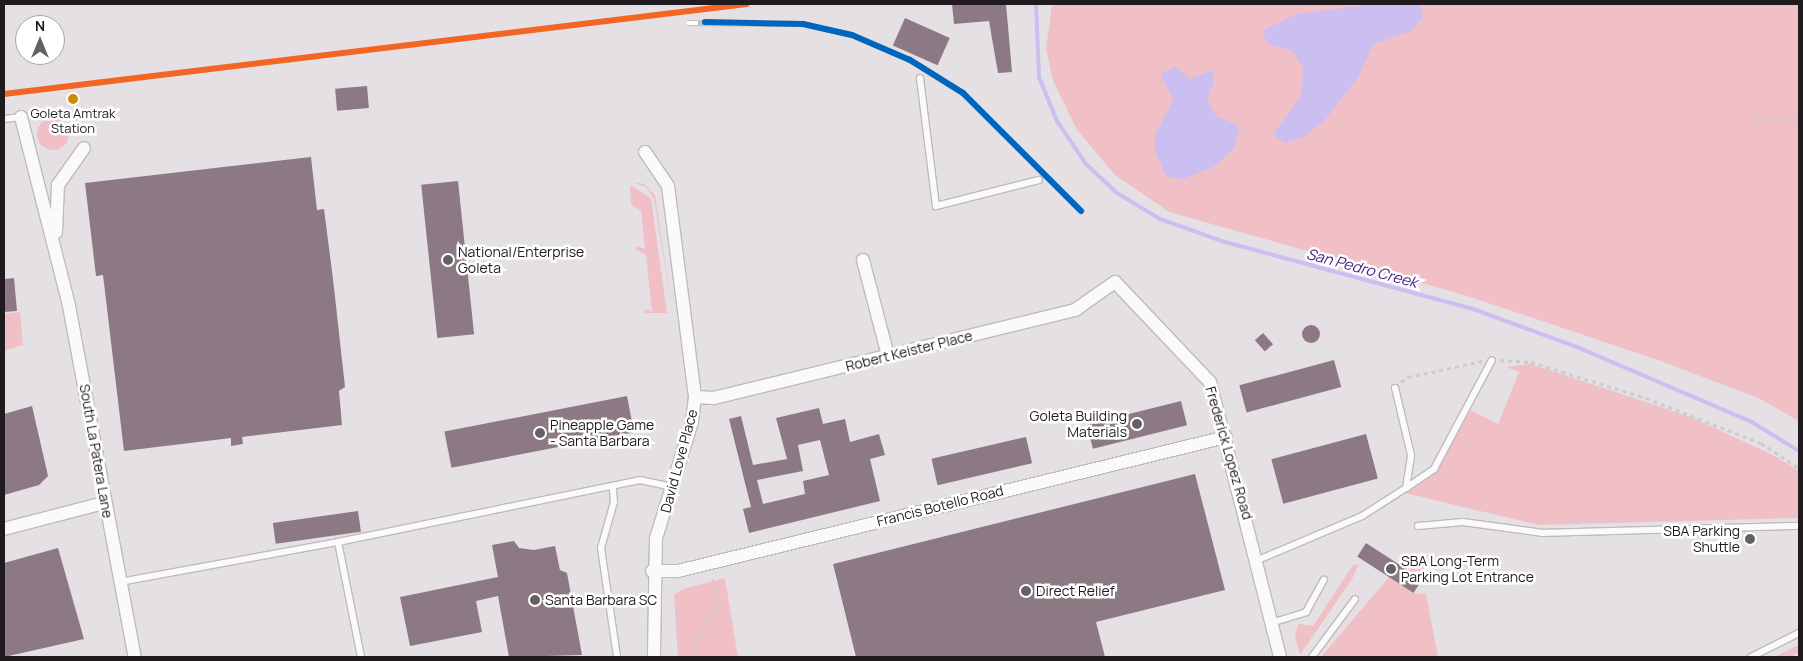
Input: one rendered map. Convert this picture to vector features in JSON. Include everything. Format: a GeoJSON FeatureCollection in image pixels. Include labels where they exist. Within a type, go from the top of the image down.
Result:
{"type":"FeatureCollection","features":[{"type":"Feature","properties":{"kind":"street","name":"South La Patera Lane"},"geometry":{"type":"LineString","coordinates":[[22,117],[56,244],[104,504],[135,657]]}},
{"type":"Feature","properties":{"kind":"street","name":"South La Patera Lane"},"geometry":{"type":"LineString","coordinates":[[56,244],[58,185],[84,148]]}},
{"type":"Feature","properties":{"kind":"street","name":"David Love Place"},"geometry":{"type":"LineString","coordinates":[[646,152],[668,186],[695,396],[674,488],[656,538],[652,571],[654,657]]}},
{"type":"Feature","properties":{"kind":"street"},"geometry":{"type":"LineString","coordinates":[[863,260],[888,356]]}},
{"type":"Feature","properties":{"kind":"street","name":"Robert Keister Place"},"geometry":{"type":"LineString","coordinates":[[695,396],[714,398],[1075,310],[1115,282]]}},
{"type":"Feature","properties":{"kind":"street","name":"Frederick Lopez Road"},"geometry":{"type":"LineString","coordinates":[[1115,282],[1210,382],[1258,560],[1280,657]]}},
{"type":"Feature","properties":{"kind":"street","name":"Francis Botello Road"},"geometry":{"type":"LineString","coordinates":[[652,571],[678,571],[1226,437]]}},
{"type":"Feature","properties":{"kind":"street"},"geometry":{"type":"LineString","coordinates":[[4,529],[104,504]]}},
{"type":"Feature","properties":{"kind":"lane"},"geometry":{"type":"LineString","coordinates":[[920,78],[936,206],[1038,180]]}},
{"type":"Feature","properties":{"kind":"lane"},"geometry":{"type":"LineString","coordinates":[[4,119],[22,117]]}},
{"type":"Feature","properties":{"kind":"lane"},"geometry":{"type":"LineString","coordinates":[[1258,560],[1362,516],[1434,469],[1492,360]]}},
{"type":"Feature","properties":{"kind":"lane"},"geometry":{"type":"LineString","coordinates":[[1395,388],[1410,455],[1406,488]]}},
{"type":"Feature","properties":{"kind":"lane"},"geometry":{"type":"LineString","coordinates":[[120,582],[613,489],[648,480],[674,488]]}},
{"type":"Feature","properties":{"kind":"lane"},"geometry":{"type":"LineString","coordinates":[[613,489],[614,502],[601,548],[617,657]]}},
{"type":"Feature","properties":{"kind":"lane"},"geometry":{"type":"LineString","coordinates":[[1418,526],[1469,522],[1543,533],[1799,526]]}},
{"type":"Feature","properties":{"kind":"lane"},"geometry":{"type":"LineString","coordinates":[[338,542],[362,657]]}},
{"type":"Feature","properties":{"kind":"lane"},"geometry":{"type":"LineString","coordinates":[[1271,623],[1306,612],[1324,580]]}},
{"type":"Feature","properties":{"kind":"lane"},"geometry":{"type":"LineString","coordinates":[[1312,657],[1355,599]]}},
{"type":"Feature","properties":{"kind":"lane"},"geometry":{"type":"LineString","coordinates":[[1751,657],[1799,633]]}},
{"type":"Feature","properties":{"kind":"path"},"geometry":{"type":"LineString","coordinates":[[1789,4],[1799,5]]}},
{"type":"Feature","properties":{"kind":"path"},"geometry":{"type":"LineString","coordinates":[[1754,116],[1799,120]]}},
{"type":"Feature","properties":{"kind":"path"},"geometry":{"type":"LineString","coordinates":[[1395,388],[1408,377],[1492,360],[1530,362],[1646,398],[1761,444],[1799,468]]}},
{"type":"Feature","properties":{"kind":"path"},"geometry":{"type":"LineString","coordinates":[[695,657],[697,636],[720,606],[712,579]]}},
{"type":"Feature","properties":{"kind":"shaded area"},"geometry":{"type":"Polygon","coordinates":[[[1052,4],[1799,4],[1799,421],[1758,398],[1658,360],[1464,295],[1169,212],[1115,175],[1077,130],[1053,81],[1046,49],[1052,4]]]}},
{"type":"Feature","properties":{"kind":"shaded area"},"geometry":{"type":"Polygon","coordinates":[[[1374,4],[1420,4],[1423,18],[1411,31],[1374,44],[1357,79],[1324,121],[1302,138],[1285,143],[1273,134],[1301,96],[1303,69],[1293,51],[1268,44],[1262,31],[1297,14],[1374,4]]]}},
{"type":"Feature","properties":{"kind":"shaded area"},"geometry":{"type":"Polygon","coordinates":[[[1176,66],[1189,79],[1213,70],[1214,81],[1207,101],[1216,116],[1235,124],[1239,131],[1234,148],[1217,165],[1183,179],[1166,176],[1155,151],[1155,135],[1173,100],[1161,74],[1176,66]]]}},
{"type":"Feature","properties":{"kind":"shaded area"},"geometry":{"type":"Polygon","coordinates":[[[53,118],[64,123],[69,134],[64,145],[53,150],[42,145],[37,134],[42,123],[53,118]]]}},
{"type":"Feature","properties":{"kind":"shaded area"},"geometry":{"type":"Polygon","coordinates":[[[632,182],[644,184],[655,195],[672,307],[654,199],[646,187],[632,182]]]}},
{"type":"Feature","properties":{"kind":"shaded area"},"geometry":{"type":"Polygon","coordinates":[[[630,185],[651,198],[667,313],[645,313],[645,309],[652,312],[646,255],[636,250],[636,246],[645,249],[641,211],[631,205],[630,185]]]}},
{"type":"Feature","properties":{"kind":"shaded area"},"geometry":{"type":"Polygon","coordinates":[[[20,312],[23,345],[4,351],[4,314],[20,312]]]}},
{"type":"Feature","properties":{"kind":"shaded area"},"geometry":{"type":"Polygon","coordinates":[[[1531,364],[1691,417],[1775,456],[1799,471],[1799,518],[1539,525],[1404,493],[1434,472],[1468,409],[1498,424],[1519,372],[1506,367],[1531,364]]]}},
{"type":"Feature","properties":{"kind":"shaded area"},"geometry":{"type":"Polygon","coordinates":[[[1408,556],[1422,561],[1424,580],[1401,565],[1408,556]]]}},
{"type":"Feature","properties":{"kind":"shaded area"},"geometry":{"type":"Polygon","coordinates":[[[1359,564],[1352,579],[1300,655],[1295,636],[1298,624],[1313,626],[1353,565],[1359,564]]]}},
{"type":"Feature","properties":{"kind":"shaded area"},"geometry":{"type":"Polygon","coordinates":[[[1389,577],[1413,593],[1426,594],[1438,657],[1321,657],[1389,577]]]}},
{"type":"Feature","properties":{"kind":"shaded area"},"geometry":{"type":"Polygon","coordinates":[[[725,578],[738,657],[678,657],[674,595],[683,589],[725,578]]]}},
{"type":"Feature","properties":{"kind":"shaded area"},"geometry":{"type":"Polygon","coordinates":[[[1799,645],[1799,652],[1790,657],[1774,657],[1799,645]]]}},
{"type":"Feature","properties":{"kind":"building"},"geometry":{"type":"Polygon","coordinates":[[[952,4],[1006,4],[1012,72],[998,73],[989,21],[954,24],[952,4]]]}},
{"type":"Feature","properties":{"kind":"building"},"geometry":{"type":"Polygon","coordinates":[[[905,18],[950,38],[938,65],[893,45],[905,18]]]}},
{"type":"Feature","properties":{"kind":"building"},"geometry":{"type":"Polygon","coordinates":[[[367,86],[369,108],[337,111],[335,89],[367,86]]]}},
{"type":"Feature","properties":{"kind":"building"},"geometry":{"type":"Polygon","coordinates":[[[311,157],[317,210],[324,209],[333,279],[345,387],[339,391],[342,425],[242,437],[243,444],[231,446],[231,438],[124,451],[103,275],[96,276],[85,183],[311,157]]]}},
{"type":"Feature","properties":{"kind":"building","name":"National/Enterprise Goleta"},"geometry":{"type":"Polygon","coordinates":[[[458,181],[474,334],[437,338],[421,185],[458,181]]]}},
{"type":"Feature","properties":{"kind":"building"},"geometry":{"type":"Polygon","coordinates":[[[14,278],[17,311],[4,312],[4,279],[14,278]]]}},
{"type":"Feature","properties":{"kind":"building"},"geometry":{"type":"Polygon","coordinates":[[[1311,325],[1317,328],[1320,334],[1317,340],[1311,343],[1305,340],[1302,334],[1305,328],[1311,325]]]}},
{"type":"Feature","properties":{"kind":"building"},"geometry":{"type":"Polygon","coordinates":[[[1263,333],[1273,344],[1265,352],[1255,340],[1263,333]]]}},
{"type":"Feature","properties":{"kind":"building"},"geometry":{"type":"Polygon","coordinates":[[[1334,360],[1341,387],[1247,412],[1239,385],[1334,360]]]}},
{"type":"Feature","properties":{"kind":"building","name":"Pineapple Game - Santa Barbara"},"geometry":{"type":"Polygon","coordinates":[[[627,396],[634,432],[451,468],[444,431],[627,396]]]}},
{"type":"Feature","properties":{"kind":"building","name":"Goleta Building Materials"},"geometry":{"type":"Polygon","coordinates":[[[1181,401],[1187,425],[1093,449],[1087,424],[1181,401]]]}},
{"type":"Feature","properties":{"kind":"building"},"geometry":{"type":"Polygon","coordinates":[[[32,406],[48,476],[39,485],[4,495],[4,414],[32,406]]]}},
{"type":"Feature","properties":{"kind":"building"},"geometry":{"type":"Polygon","coordinates":[[[819,408],[823,424],[845,419],[850,442],[879,434],[885,455],[870,459],[880,501],[749,533],[743,509],[751,507],[729,419],[741,416],[753,465],[787,459],[776,418],[819,408]],[[820,440],[798,445],[803,471],[757,480],[763,504],[805,494],[803,481],[829,475],[820,440]]]}},
{"type":"Feature","properties":{"kind":"building"},"geometry":{"type":"Polygon","coordinates":[[[1366,434],[1378,478],[1283,504],[1271,459],[1366,434]]]}},
{"type":"Feature","properties":{"kind":"building"},"geometry":{"type":"Polygon","coordinates":[[[1026,437],[1032,463],[938,485],[931,459],[1026,437]]]}},
{"type":"Feature","properties":{"kind":"building"},"geometry":{"type":"Polygon","coordinates":[[[1195,474],[1225,590],[1096,622],[1105,657],[856,657],[833,564],[1195,474]]]}},
{"type":"Feature","properties":{"kind":"building"},"geometry":{"type":"Polygon","coordinates":[[[358,511],[361,532],[276,544],[273,523],[358,511]]]}},
{"type":"Feature","properties":{"kind":"building","name":"Santa Barbara SC"},"geometry":{"type":"Polygon","coordinates":[[[514,541],[519,548],[534,550],[555,546],[560,570],[567,573],[582,655],[509,657],[498,596],[476,601],[482,632],[410,646],[400,597],[498,577],[492,545],[514,541]]]}},
{"type":"Feature","properties":{"kind":"building","name":"SBA Long-Term Parking Lot Entrance"},"geometry":{"type":"Polygon","coordinates":[[[1366,543],[1422,579],[1413,593],[1357,556],[1366,543]]]}},
{"type":"Feature","properties":{"kind":"building"},"geometry":{"type":"Polygon","coordinates":[[[58,548],[84,639],[4,657],[4,563],[58,548]]]}},
{"type":"Feature","properties":{"kind":"waterway","name":"San Pedro Creek"},"geometry":{"type":"LineString","coordinates":[[1036,4],[1039,77],[1057,121],[1086,164],[1117,193],[1160,219],[1225,242],[1473,309],[1577,347],[1752,422],[1799,451]]}},
{"type":"Feature","properties":{"kind":"railway"},"geometry":{"type":"LineString","coordinates":[[687,23],[803,24],[852,35],[910,60],[963,93],[1081,211]]}},
{"type":"Feature","properties":{"kind":"transit line"},"geometry":{"type":"LineString","coordinates":[[4,94],[747,4]]}},
{"type":"Feature","properties":{"kind":"transit line"},"geometry":{"type":"LineString","coordinates":[[705,22],[803,24],[852,35],[910,60],[963,93],[1081,211]]}},
{"type":"Feature","properties":{"kind":"place","name":"Goleta Amtrak Station"},"geometry":{"type":"Point","coordinates":[73,99]}},
{"type":"Feature","properties":{"kind":"place","name":"National/Enterprise Goleta"},"geometry":{"type":"Point","coordinates":[448,260]}},
{"type":"Feature","properties":{"kind":"place","name":"Goleta Building Materials"},"geometry":{"type":"Point","coordinates":[1137,424]}},
{"type":"Feature","properties":{"kind":"place","name":"Pineapple Game - Santa Barbara"},"geometry":{"type":"Point","coordinates":[540,433]}},
{"type":"Feature","properties":{"kind":"place","name":"SBA Parking Shuttle"},"geometry":{"type":"Point","coordinates":[1750,539]}},
{"type":"Feature","properties":{"kind":"place","name":"SBA Long-Term Parking Lot Entrance"},"geometry":{"type":"Point","coordinates":[1391,569]}},
{"type":"Feature","properties":{"kind":"place","name":"Direct Relief"},"geometry":{"type":"Point","coordinates":[1026,591]}},
{"type":"Feature","properties":{"kind":"place","name":"Santa Barbara SC"},"geometry":{"type":"Point","coordinates":[535,600]}}]}
